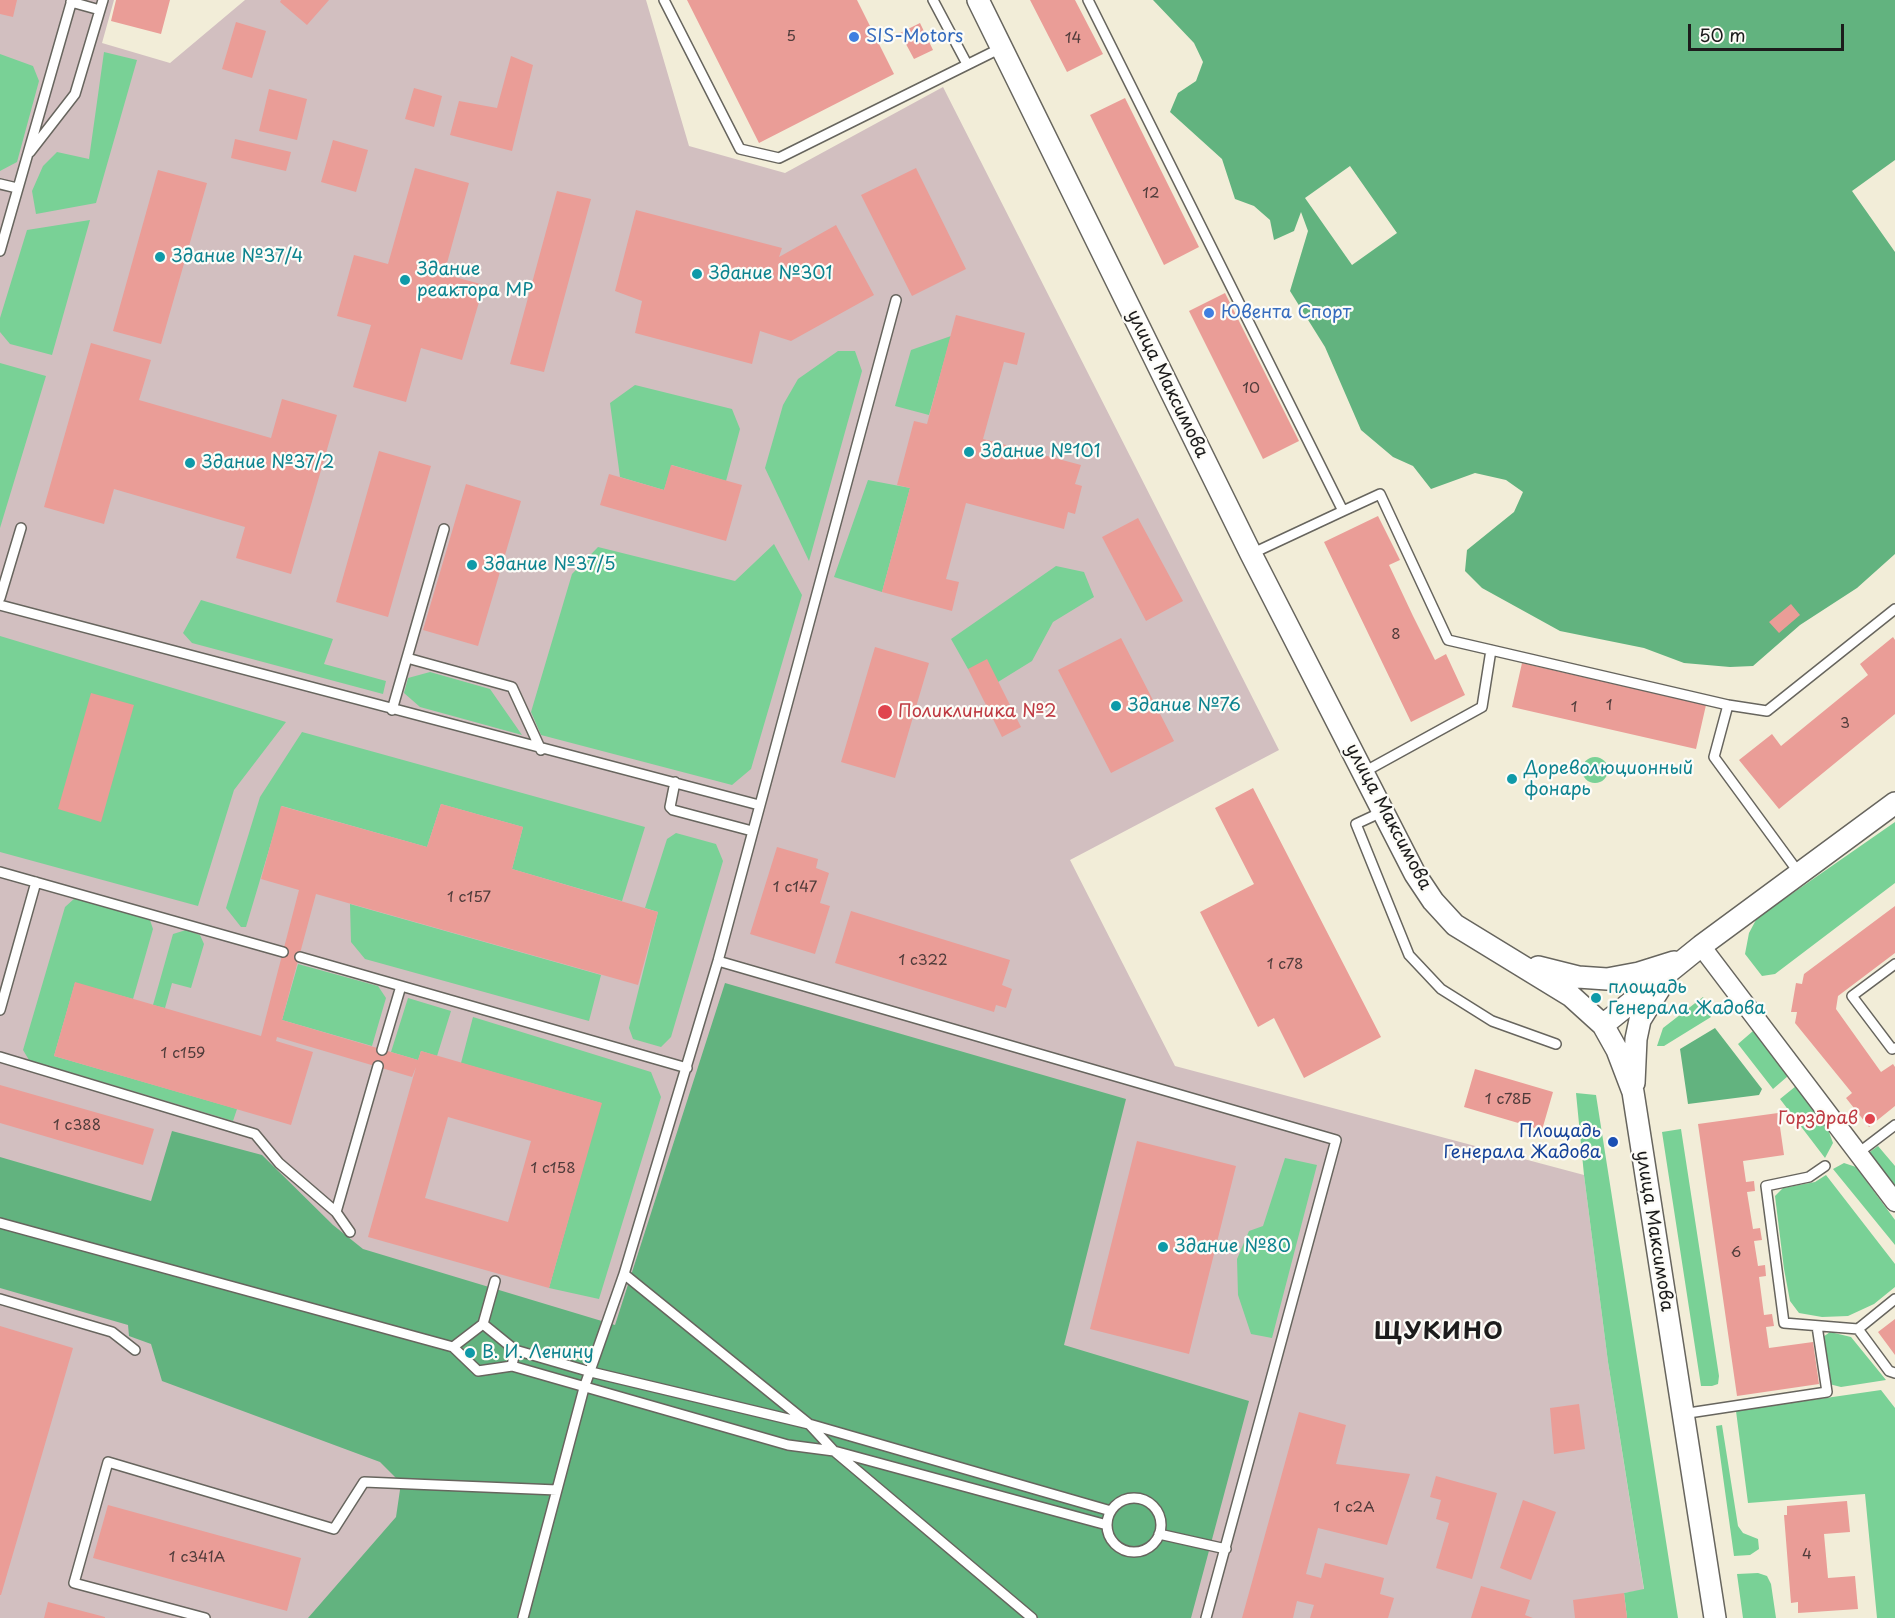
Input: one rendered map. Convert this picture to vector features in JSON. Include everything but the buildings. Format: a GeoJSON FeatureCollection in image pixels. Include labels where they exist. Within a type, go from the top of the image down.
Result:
{"type":"FeatureCollection","features":[{"type":"Feature","properties":{"kind":"street","name":"улица Максимова"},"geometry":{"type":"LineString","coordinates":[[978,0],[1251,554],[1415,874],[1433,901],[1455,925],[1571,996],[1603,1025],[1617,1050],[1633,1092],[1715,1618]]}},
{"type":"Feature","properties":{"kind":"street"},"geometry":{"type":"LineString","coordinates":[[1603,1025],[1701,946],[1895,803]]}},
{"type":"Feature","properties":{"kind":"street"},"geometry":{"type":"LineString","coordinates":[[1701,946],[1895,1202]]}},
{"type":"Feature","properties":{"kind":"street"},"geometry":{"type":"LineString","coordinates":[[1517,962],[1578,977],[1607,979],[1639,974],[1683,960]]}},
{"type":"Feature","properties":{"kind":"street"},"geometry":{"type":"LineString","coordinates":[[1633,1092],[1636,1039],[1641,1020],[1651,1000],[1683,960]]}},
{"type":"Feature","properties":{"kind":"lane"},"geometry":{"type":"LineString","coordinates":[[27,156],[75,94],[103,0]]}},
{"type":"Feature","properties":{"kind":"lane"},"geometry":{"type":"LineString","coordinates":[[664,0],[740,149],[778,158],[1001,48]]}},
{"type":"Feature","properties":{"kind":"lane"},"geometry":{"type":"LineString","coordinates":[[933,0],[967,64]]}},
{"type":"Feature","properties":{"kind":"lane"},"geometry":{"type":"LineString","coordinates":[[1088,0],[1343,511]]}},
{"type":"Feature","properties":{"kind":"lane"},"geometry":{"type":"LineString","coordinates":[[0,251],[71,1],[100,10]]}},
{"type":"Feature","properties":{"kind":"lane"},"geometry":{"type":"LineString","coordinates":[[0,184],[17,188]]}},
{"type":"Feature","properties":{"kind":"lane"},"geometry":{"type":"LineString","coordinates":[[523,1618],[584,1388],[624,1274],[718,961],[896,300]]}},
{"type":"Feature","properties":{"kind":"lane"},"geometry":{"type":"LineString","coordinates":[[1251,554],[1380,494],[1448,640],[1728,705],[1767,711],[1895,609]]}},
{"type":"Feature","properties":{"kind":"lane"},"geometry":{"type":"LineString","coordinates":[[0,598],[21,528]]}},
{"type":"Feature","properties":{"kind":"lane"},"geometry":{"type":"LineString","coordinates":[[392,710],[444,529]]}},
{"type":"Feature","properties":{"kind":"lane"},"geometry":{"type":"LineString","coordinates":[[0,605],[541,750],[759,805]]}},
{"type":"Feature","properties":{"kind":"lane"},"geometry":{"type":"LineString","coordinates":[[1364,772],[1482,707],[1491,650]]}},
{"type":"Feature","properties":{"kind":"lane"},"geometry":{"type":"LineString","coordinates":[[407,658],[512,687],[541,750]]}},
{"type":"Feature","properties":{"kind":"lane"},"geometry":{"type":"LineString","coordinates":[[1728,705],[1714,757],[1799,873]]}},
{"type":"Feature","properties":{"kind":"lane"},"geometry":{"type":"LineString","coordinates":[[675,782],[670,807],[673,810],[752,831]]}},
{"type":"Feature","properties":{"kind":"lane"},"geometry":{"type":"LineString","coordinates":[[1384,810],[1356,824],[1409,955],[1441,989],[1492,1021],[1556,1044]]}},
{"type":"Feature","properties":{"kind":"lane"},"geometry":{"type":"LineString","coordinates":[[0,872],[283,952]]}},
{"type":"Feature","properties":{"kind":"lane"},"geometry":{"type":"LineString","coordinates":[[0,1010],[36,882]]}},
{"type":"Feature","properties":{"kind":"lane"},"geometry":{"type":"LineString","coordinates":[[300,957],[687,1068]]}},
{"type":"Feature","properties":{"kind":"lane"},"geometry":{"type":"LineString","coordinates":[[718,961],[1335,1140],[1206,1618]]}},
{"type":"Feature","properties":{"kind":"lane"},"geometry":{"type":"LineString","coordinates":[[1895,964],[1852,996],[1892,1049],[1895,1048]]}},
{"type":"Feature","properties":{"kind":"lane"},"geometry":{"type":"LineString","coordinates":[[382,1050],[401,986]]}},
{"type":"Feature","properties":{"kind":"lane"},"geometry":{"type":"LineString","coordinates":[[0,1057],[255,1134],[279,1163],[336,1212],[350,1232]]}},
{"type":"Feature","properties":{"kind":"lane"},"geometry":{"type":"LineString","coordinates":[[336,1212],[378,1066]]}},
{"type":"Feature","properties":{"kind":"lane"},"geometry":{"type":"LineString","coordinates":[[1857,1154],[1895,1125]]}},
{"type":"Feature","properties":{"kind":"lane"},"geometry":{"type":"LineString","coordinates":[[1824,1166],[1809,1177],[1766,1186],[1784,1323],[1858,1329],[1895,1299]]}},
{"type":"Feature","properties":{"kind":"lane"},"geometry":{"type":"LineString","coordinates":[[0,1223],[453,1347],[478,1371],[512,1366],[788,1445],[834,1451],[1107,1525]]}},
{"type":"Feature","properties":{"kind":"lane"},"geometry":{"type":"LineString","coordinates":[[624,1274],[809,1424],[834,1451],[1032,1618]]}},
{"type":"Feature","properties":{"kind":"lane"},"geometry":{"type":"LineString","coordinates":[[453,1347],[483,1324],[495,1281]]}},
{"type":"Feature","properties":{"kind":"lane"},"geometry":{"type":"LineString","coordinates":[[0,1299],[112,1332],[135,1350]]}},
{"type":"Feature","properties":{"kind":"lane"},"geometry":{"type":"LineString","coordinates":[[483,1324],[516,1350],[591,1372],[809,1424],[1111,1511]]}},
{"type":"Feature","properties":{"kind":"lane"},"geometry":{"type":"LineString","coordinates":[[1682,1414],[1827,1392],[1817,1326]]}},
{"type":"Feature","properties":{"kind":"lane"},"geometry":{"type":"LineString","coordinates":[[1858,1329],[1889,1371],[1895,1373]]}},
{"type":"Feature","properties":{"kind":"lane"},"geometry":{"type":"LineString","coordinates":[[512,1366],[516,1350]]}},
{"type":"Feature","properties":{"kind":"lane"},"geometry":{"type":"LineString","coordinates":[[205,1618],[74,1583],[108,1462],[334,1529],[364,1482],[558,1490]]}},
{"type":"Feature","properties":{"kind":"lane"},"geometry":{"type":"LineString","coordinates":[[1141,1499],[1149,1503],[1160,1516],[1159,1534],[1155,1541],[1142,1551],[1126,1551],[1113,1541],[1107,1525],[1111,1511],[1124,1500],[1141,1499]]}},
{"type":"Feature","properties":{"kind":"lane"},"geometry":{"type":"LineString","coordinates":[[1159,1534],[1226,1549]]}},
{"type":"Feature","properties":{"kind":"shaded area"},"geometry":{"type":"Polygon","coordinates":[[[0,0],[114,0],[102,43],[170,63],[245,0],[646,0],[689,146],[785,173],[943,87],[1279,750],[1070,860],[1175,1066],[1584,1175],[1608,1362],[1644,1590],[1624,1593],[1627,1618],[0,1618],[0,0]]]}},
{"type":"Feature","properties":{"kind":"green space"},"geometry":{"type":"Polygon","coordinates":[[[1153,0],[1895,0],[1895,160],[1852,191],[1895,252],[1895,554],[1857,588],[1800,625],[1753,666],[1730,667],[1684,663],[1644,648],[1560,631],[1482,588],[1465,571],[1467,550],[1514,512],[1523,492],[1506,480],[1475,473],[1431,489],[1413,466],[1393,457],[1361,430],[1325,347],[1290,291],[1308,231],[1301,212],[1294,231],[1274,240],[1270,220],[1254,206],[1235,199],[1222,159],[1170,112],[1178,93],[1196,81],[1203,62],[1194,43],[1153,0]],[[1350,166],[1305,198],[1352,265],[1397,233],[1350,166]]]}},
{"type":"Feature","properties":{"kind":"green space"},"geometry":{"type":"Polygon","coordinates":[[[104,52],[137,60],[96,203],[36,214],[32,191],[43,166],[57,152],[89,159],[104,52]]]}},
{"type":"Feature","properties":{"kind":"green space"},"geometry":{"type":"Polygon","coordinates":[[[0,54],[33,66],[39,81],[17,162],[0,171],[0,54]]]}},
{"type":"Feature","properties":{"kind":"green space"},"geometry":{"type":"Polygon","coordinates":[[[90,220],[52,355],[10,344],[0,332],[0,318],[27,230],[90,220]]]}},
{"type":"Feature","properties":{"kind":"green space"},"geometry":{"type":"Polygon","coordinates":[[[951,336],[929,415],[895,406],[911,350],[951,336]]]}},
{"type":"Feature","properties":{"kind":"green space"},"geometry":{"type":"Polygon","coordinates":[[[838,351],[855,351],[862,371],[809,561],[765,468],[783,405],[798,379],[838,351]]]}},
{"type":"Feature","properties":{"kind":"green space"},"geometry":{"type":"Polygon","coordinates":[[[0,363],[46,376],[0,528],[0,363]]]}},
{"type":"Feature","properties":{"kind":"green space"},"geometry":{"type":"Polygon","coordinates":[[[635,385],[732,409],[740,429],[726,481],[672,465],[664,490],[620,477],[610,403],[635,385]]]}},
{"type":"Feature","properties":{"kind":"green space"},"geometry":{"type":"Polygon","coordinates":[[[868,480],[910,488],[882,592],[834,577],[868,480]]]}},
{"type":"Feature","properties":{"kind":"green space"},"geometry":{"type":"Polygon","coordinates":[[[774,544],[802,595],[751,769],[732,785],[541,735],[531,712],[572,574],[598,547],[735,581],[774,544]]]}},
{"type":"Feature","properties":{"kind":"green space"},"geometry":{"type":"Polygon","coordinates":[[[1056,566],[1084,572],[1094,597],[1053,622],[1032,661],[998,682],[968,669],[951,639],[1056,566]]]}},
{"type":"Feature","properties":{"kind":"green space"},"geometry":{"type":"Polygon","coordinates":[[[201,600],[333,639],[324,664],[386,681],[383,694],[192,643],[183,633],[201,600]]]}},
{"type":"Feature","properties":{"kind":"green space"},"geometry":{"type":"Polygon","coordinates":[[[0,636],[286,722],[234,790],[198,906],[0,852],[0,636]]]}},
{"type":"Feature","properties":{"kind":"green space"},"geometry":{"type":"Polygon","coordinates":[[[430,672],[490,689],[522,735],[420,707],[404,693],[408,678],[430,672]]]}},
{"type":"Feature","properties":{"kind":"green space"},"geometry":{"type":"Polygon","coordinates":[[[302,732],[645,827],[622,901],[512,869],[523,827],[441,804],[427,847],[282,806],[246,927],[241,927],[226,908],[260,797],[302,732]]]}},
{"type":"Feature","properties":{"kind":"green space"},"geometry":{"type":"Polygon","coordinates":[[[1595,757],[1604,761],[1608,770],[1604,779],[1595,783],[1586,779],[1582,770],[1586,761],[1595,757]]]}},
{"type":"Feature","properties":{"kind":"green space"},"geometry":{"type":"Polygon","coordinates":[[[1895,822],[1895,883],[1775,974],[1762,976],[1745,954],[1749,933],[1757,918],[1895,822]]]}},
{"type":"Feature","properties":{"kind":"green space"},"geometry":{"type":"Polygon","coordinates":[[[676,833],[716,844],[723,861],[671,1037],[661,1047],[633,1039],[629,1028],[658,912],[645,908],[667,839],[676,833]]]}},
{"type":"Feature","properties":{"kind":"green space"},"geometry":{"type":"Polygon","coordinates":[[[75,898],[150,920],[153,929],[133,999],[75,983],[54,1056],[237,1109],[233,1121],[29,1060],[23,1050],[65,907],[75,898]]]}},
{"type":"Feature","properties":{"kind":"green space"},"geometry":{"type":"Polygon","coordinates":[[[350,904],[601,975],[589,1021],[365,959],[351,942],[350,904]]]}},
{"type":"Feature","properties":{"kind":"green space"},"geometry":{"type":"Polygon","coordinates":[[[186,930],[200,935],[204,944],[191,988],[172,983],[165,1008],[153,1005],[173,934],[186,930]]]}},
{"type":"Feature","properties":{"kind":"green space"},"geometry":{"type":"Polygon","coordinates":[[[298,964],[378,986],[386,998],[372,1046],[282,1020],[298,964]]]}},
{"type":"Feature","properties":{"kind":"green space"},"geometry":{"type":"Polygon","coordinates":[[[725,983],[1126,1099],[1064,1345],[1249,1401],[1191,1618],[308,1618],[396,1517],[401,1483],[380,1462],[162,1381],[151,1344],[129,1336],[128,1325],[0,1288],[0,1157],[151,1201],[172,1131],[262,1155],[333,1225],[363,1249],[615,1325],[725,983]]]}},
{"type":"Feature","properties":{"kind":"green space"},"geometry":{"type":"Polygon","coordinates":[[[1703,997],[1711,1017],[1664,1046],[1657,1046],[1663,1028],[1703,997]]]}},
{"type":"Feature","properties":{"kind":"green space"},"geometry":{"type":"Polygon","coordinates":[[[408,998],[451,1011],[437,1056],[421,1051],[418,1060],[391,1052],[408,998]]]}},
{"type":"Feature","properties":{"kind":"green space"},"geometry":{"type":"Polygon","coordinates":[[[473,1017],[651,1072],[661,1097],[599,1299],[549,1288],[601,1103],[461,1063],[473,1017]]]}},
{"type":"Feature","properties":{"kind":"green space"},"geometry":{"type":"Polygon","coordinates":[[[1715,1028],[1762,1089],[1759,1095],[1688,1104],[1680,1049],[1715,1028]]]}},
{"type":"Feature","properties":{"kind":"green space"},"geometry":{"type":"Polygon","coordinates":[[[1753,1031],[1788,1076],[1773,1089],[1738,1044],[1753,1031]]]}},
{"type":"Feature","properties":{"kind":"green space"},"geometry":{"type":"Polygon","coordinates":[[[1796,1086],[1829,1132],[1833,1143],[1825,1158],[1780,1099],[1796,1086]]]}},
{"type":"Feature","properties":{"kind":"green space"},"geometry":{"type":"Polygon","coordinates":[[[1576,1093],[1596,1095],[1678,1618],[1627,1618],[1624,1593],[1644,1589],[1608,1362],[1576,1093]]]}},
{"type":"Feature","properties":{"kind":"green space"},"geometry":{"type":"Polygon","coordinates":[[[1681,1129],[1719,1376],[1718,1384],[1712,1386],[1701,1386],[1662,1132],[1681,1129]]]}},
{"type":"Feature","properties":{"kind":"green space"},"geometry":{"type":"Polygon","coordinates":[[[1878,1146],[1895,1166],[1895,1188],[1867,1154],[1878,1146]]]}},
{"type":"Feature","properties":{"kind":"green space"},"geometry":{"type":"Polygon","coordinates":[[[1285,1158],[1317,1165],[1272,1338],[1251,1334],[1238,1295],[1237,1259],[1249,1231],[1263,1226],[1285,1158]]]}},
{"type":"Feature","properties":{"kind":"green space"},"geometry":{"type":"Polygon","coordinates":[[[1844,1163],[1856,1167],[1895,1220],[1895,1245],[1833,1169],[1844,1163]]]}},
{"type":"Feature","properties":{"kind":"green space"},"geometry":{"type":"Polygon","coordinates":[[[1826,1175],[1895,1264],[1895,1287],[1874,1304],[1848,1316],[1822,1317],[1799,1313],[1790,1301],[1784,1269],[1775,1196],[1783,1188],[1815,1182],[1826,1175]]]}},
{"type":"Feature","properties":{"kind":"green space"},"geometry":{"type":"Polygon","coordinates":[[[1830,1332],[1851,1337],[1886,1380],[1841,1387],[1829,1384],[1823,1337],[1830,1332]]]}},
{"type":"Feature","properties":{"kind":"green space"},"geometry":{"type":"Polygon","coordinates":[[[1881,1390],[1895,1408],[1895,1618],[1877,1618],[1865,1494],[1748,1503],[1736,1411],[1881,1390]]]}},
{"type":"Feature","properties":{"kind":"green space"},"geometry":{"type":"Polygon","coordinates":[[[1722,1425],[1738,1526],[1743,1533],[1758,1539],[1759,1549],[1750,1555],[1734,1556],[1716,1426],[1722,1425]]]}},
{"type":"Feature","properties":{"kind":"green space"},"geometry":{"type":"Polygon","coordinates":[[[1758,1573],[1767,1576],[1771,1584],[1776,1618],[1743,1618],[1737,1574],[1758,1573]]]}},
{"type":"Feature","properties":{"kind":"place","name":"SIS-Motors"},"geometry":{"type":"Point","coordinates":[854,37]}},
{"type":"Feature","properties":{"kind":"place","name":"Здание №37/4"},"geometry":{"type":"Point","coordinates":[160,257]}},
{"type":"Feature","properties":{"kind":"place","name":"Здание №301"},"geometry":{"type":"Point","coordinates":[697,274]}},
{"type":"Feature","properties":{"kind":"place","name":"Здание реактора МР"},"geometry":{"type":"Point","coordinates":[405,280]}},
{"type":"Feature","properties":{"kind":"place","name":"Ювента Спорт"},"geometry":{"type":"Point","coordinates":[1209,313]}},
{"type":"Feature","properties":{"kind":"place","name":"Здание №101"},"geometry":{"type":"Point","coordinates":[969,452]}},
{"type":"Feature","properties":{"kind":"place","name":"Здание №37/2"},"geometry":{"type":"Point","coordinates":[190,463]}},
{"type":"Feature","properties":{"kind":"place","name":"Здание №37/5"},"geometry":{"type":"Point","coordinates":[472,565]}},
{"type":"Feature","properties":{"kind":"place","name":"Здание №76"},"geometry":{"type":"Point","coordinates":[1116,706]}},
{"type":"Feature","properties":{"kind":"place","name":"Поликлиника №2"},"geometry":{"type":"Point","coordinates":[885,712]}},
{"type":"Feature","properties":{"kind":"place","name":"Дореволюционный фонарь"},"geometry":{"type":"Point","coordinates":[1512,779]}},
{"type":"Feature","properties":{"kind":"place","name":"площадь Генерала Жадова"},"geometry":{"type":"Point","coordinates":[1596,998]}},
{"type":"Feature","properties":{"kind":"place","name":"Горздрав"},"geometry":{"type":"Point","coordinates":[1870,1119]}},
{"type":"Feature","properties":{"kind":"place","name":"Площадь Генерала Жадова"},"geometry":{"type":"Point","coordinates":[1613,1142]}},
{"type":"Feature","properties":{"kind":"place","name":"Здание №80"},"geometry":{"type":"Point","coordinates":[1163,1247]}},
{"type":"Feature","properties":{"kind":"place","name":"В. И. Ленину"},"geometry":{"type":"Point","coordinates":[470,1353]}},
{"type":"Feature","properties":{"kind":"district","name":"ЩУКИНО"},"geometry":{"type":"Point","coordinates":[1439,1332]}}]}
